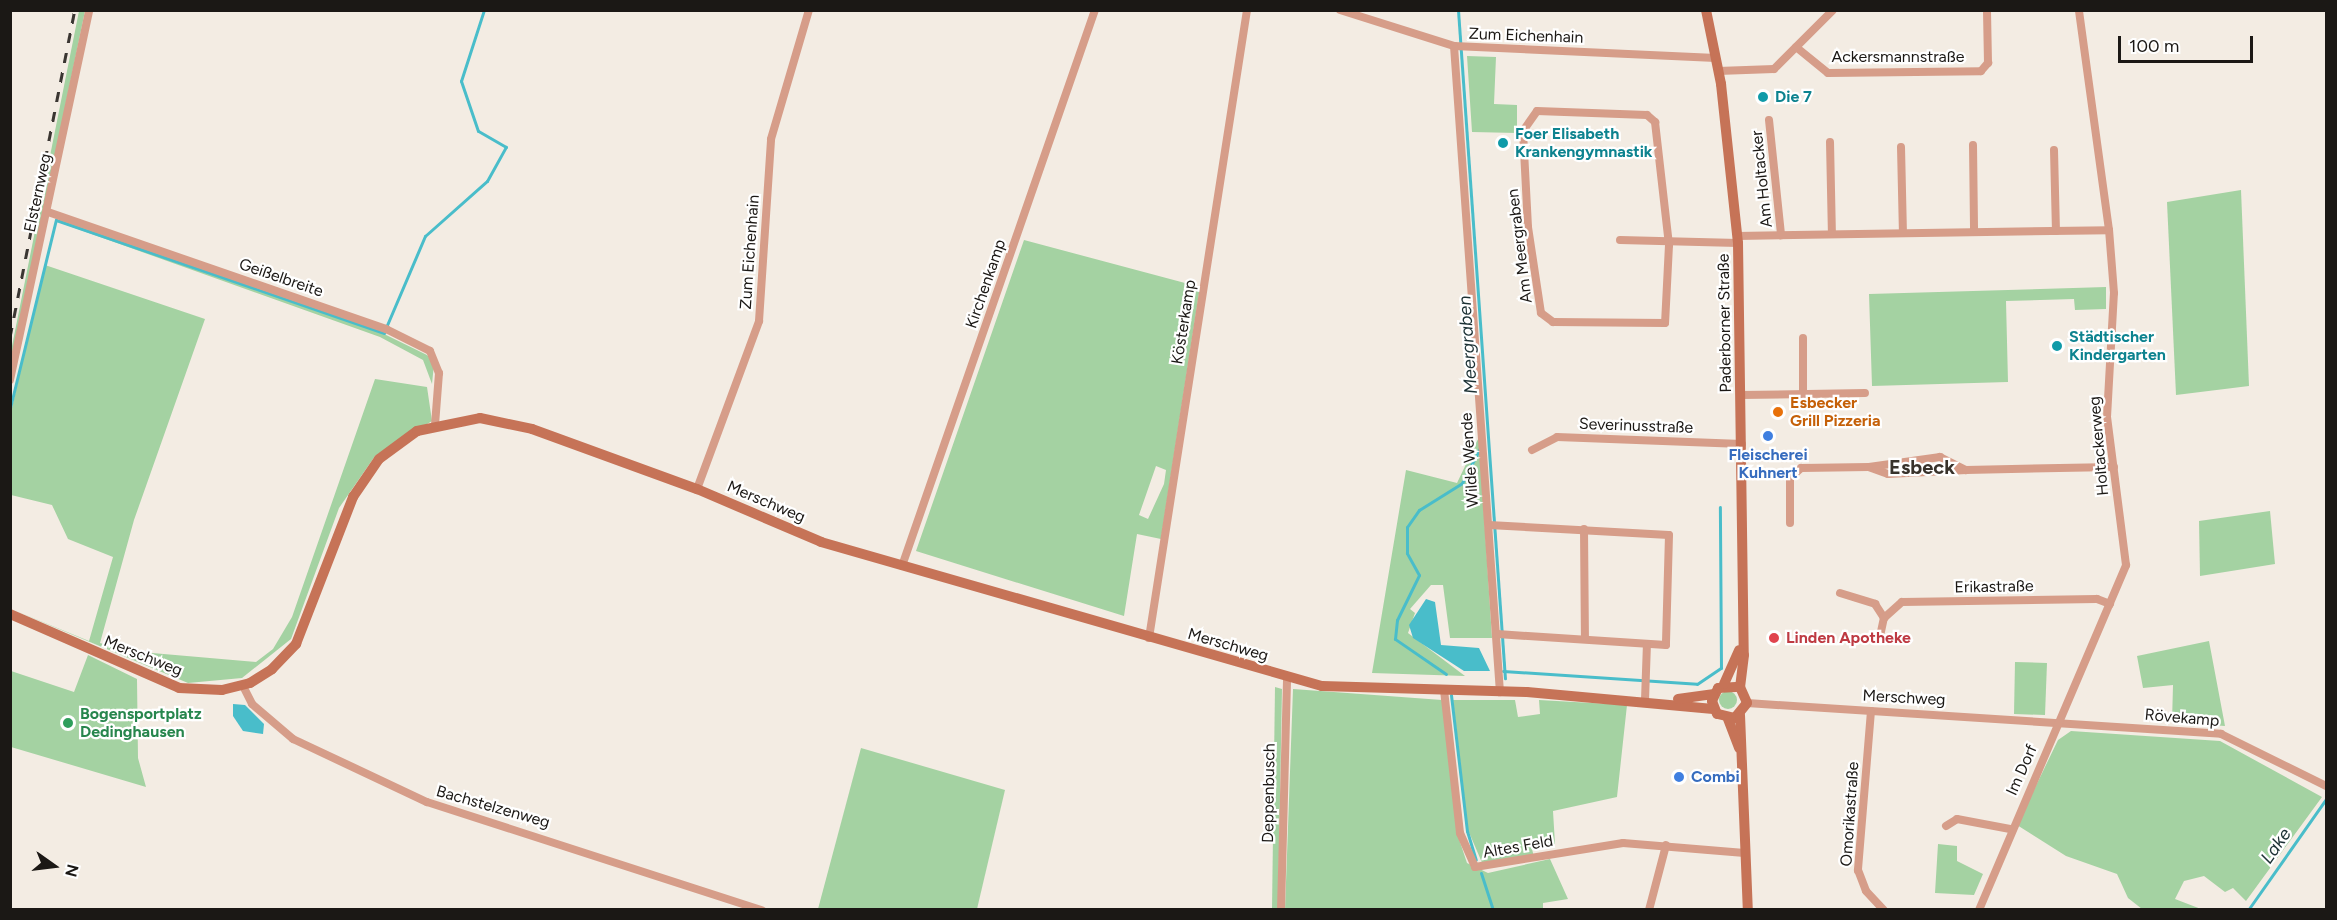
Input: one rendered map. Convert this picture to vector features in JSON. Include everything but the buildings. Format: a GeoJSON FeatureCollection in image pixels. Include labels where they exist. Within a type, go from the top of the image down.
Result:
{"type":"FeatureCollection","features":[{"type":"Feature","properties":{"kind":"street","name":"Elsternweg"},"geometry":{"type":"LineString","coordinates":[[10,380],[48,212],[89,10]]}},
{"type":"Feature","properties":{"kind":"street","name":"Zum Eichenhain"},"geometry":{"type":"LineString","coordinates":[[697,489],[759,321],[771,139],[809,10]]}},
{"type":"Feature","properties":{"kind":"street","name":"Kirchenkamp"},"geometry":{"type":"LineString","coordinates":[[902,566],[1095,10]]}},
{"type":"Feature","properties":{"kind":"street","name":"Kösterkamp"},"geometry":{"type":"LineString","coordinates":[[1149,638],[1246,10]]}},
{"type":"Feature","properties":{"kind":"street","name":"Zum Eichenhain"},"geometry":{"type":"LineString","coordinates":[[1340,10],[1454,46],[1716,58]]}},
{"type":"Feature","properties":{"kind":"street","name":"Paderborner Straße"},"geometry":{"type":"LineString","coordinates":[[1706,10],[1718,71],[1737,240],[1742,395],[1743,638],[1740,687],[1747,703]]}},
{"type":"Feature","properties":{"kind":"street"},"geometry":{"type":"LineString","coordinates":[[1718,71],[1774,69],[1833,10]]}},
{"type":"Feature","properties":{"kind":"street","name":"Ackersmannstraße"},"geometry":{"type":"LineString","coordinates":[[1796,47],[1828,73],[1981,71],[1988,63],[1987,10]]}},
{"type":"Feature","properties":{"kind":"street","name":"Holtackerweg"},"geometry":{"type":"LineString","coordinates":[[2058,722],[2126,565],[2107,417],[2114,293],[2109,230],[2079,10]]}},
{"type":"Feature","properties":{"kind":"street","name":"Wilde Wende"},"geometry":{"type":"LineString","coordinates":[[1454,46],[1500,692]]}},
{"type":"Feature","properties":{"kind":"street","name":"Am Meergraben"},"geometry":{"type":"LineString","coordinates":[[1531,114],[1652,117],[1669,245],[1665,323],[1546,320],[1528,227],[1523,131],[1531,114]]}},
{"type":"Feature","properties":{"kind":"street","name":"Am Holtacker"},"geometry":{"type":"LineString","coordinates":[[1769,120],[1781,235]]}},
{"type":"Feature","properties":{"kind":"street"},"geometry":{"type":"LineString","coordinates":[[1830,142],[1832,234]]}},
{"type":"Feature","properties":{"kind":"street"},"geometry":{"type":"LineString","coordinates":[[1973,145],[1974,232]]}},
{"type":"Feature","properties":{"kind":"street"},"geometry":{"type":"LineString","coordinates":[[1901,147],[1902,233]]}},
{"type":"Feature","properties":{"kind":"street"},"geometry":{"type":"LineString","coordinates":[[2054,150],[2056,231]]}},
{"type":"Feature","properties":{"kind":"street","name":"Geißelbreite"},"geometry":{"type":"LineString","coordinates":[[48,212],[386,329],[430,351],[439,373],[435,424]]}},
{"type":"Feature","properties":{"kind":"street","name":"Am Holtacker"},"geometry":{"type":"LineString","coordinates":[[1737,240],[1781,235],[2109,230]]}},
{"type":"Feature","properties":{"kind":"street"},"geometry":{"type":"LineString","coordinates":[[1620,240],[1669,245],[1737,240]]}},
{"type":"Feature","properties":{"kind":"street"},"geometry":{"type":"LineString","coordinates":[[1803,338],[1803,394]]}},
{"type":"Feature","properties":{"kind":"street"},"geometry":{"type":"LineString","coordinates":[[1742,395],[1865,393]]}},
{"type":"Feature","properties":{"kind":"street","name":"Merschweg"},"geometry":{"type":"LineString","coordinates":[[10,614],[170,685],[204,691],[243,686],[273,669],[296,644],[347,512],[370,470],[397,444],[435,424],[480,418],[509,422],[697,489],[821,542],[1322,686],[1645,700],[1713,694]]}},
{"type":"Feature","properties":{"kind":"street","name":"Severinusstraße"},"geometry":{"type":"LineString","coordinates":[[1532,450],[1557,437],[1742,444]]}},
{"type":"Feature","properties":{"kind":"street"},"geometry":{"type":"LineString","coordinates":[[1790,523],[1790,478],[1801,468],[1869,467],[1940,457],[1966,470]]}},
{"type":"Feature","properties":{"kind":"street"},"geometry":{"type":"LineString","coordinates":[[1869,467],[1896,475],[1966,470],[2114,466]]}},
{"type":"Feature","properties":{"kind":"street"},"geometry":{"type":"LineString","coordinates":[[1489,525],[1584,529],[1669,536],[1669,640],[1647,644],[1497,634]]}},
{"type":"Feature","properties":{"kind":"street"},"geometry":{"type":"LineString","coordinates":[[1584,529],[1585,639]]}},
{"type":"Feature","properties":{"kind":"street"},"geometry":{"type":"LineString","coordinates":[[1840,593],[1875,604],[1884,618],[1879,641]]}},
{"type":"Feature","properties":{"kind":"street","name":"Erikastraße"},"geometry":{"type":"LineString","coordinates":[[1884,618],[1902,602],[2097,599],[2110,604]]}},
{"type":"Feature","properties":{"kind":"street","name":"Paderborner Straße"},"geometry":{"type":"LineString","coordinates":[[1713,694],[1724,684],[1743,638]]}},
{"type":"Feature","properties":{"kind":"street"},"geometry":{"type":"LineString","coordinates":[[1645,700],[1647,644]]}},
{"type":"Feature","properties":{"kind":"street","name":"Deppenbusch"},"geometry":{"type":"LineString","coordinates":[[1281,909],[1287,677]]}},
{"type":"Feature","properties":{"kind":"street"},"geometry":{"type":"LineString","coordinates":[[1724,684],[1740,687]]}},
{"type":"Feature","properties":{"kind":"street","name":"Bachstelzenweg"},"geometry":{"type":"LineString","coordinates":[[243,686],[252,704],[293,739],[427,802],[762,909]]}},
{"type":"Feature","properties":{"kind":"street","name":"Altes Feld"},"geometry":{"type":"LineString","coordinates":[[1443,690],[1460,833],[1475,867],[1623,843],[1745,853]]}},
{"type":"Feature","properties":{"kind":"street"},"geometry":{"type":"LineString","coordinates":[[1713,694],[1713,709],[1728,719],[1743,765]]}},
{"type":"Feature","properties":{"kind":"street","name":"Merschweg"},"geometry":{"type":"LineString","coordinates":[[1664,700],[1713,709]]}},
{"type":"Feature","properties":{"kind":"street","name":"Merschweg"},"geometry":{"type":"LineString","coordinates":[[1747,703],[2058,722]]}},
{"type":"Feature","properties":{"kind":"street"},"geometry":{"type":"LineString","coordinates":[[1747,703],[1740,715],[1748,909]]}},
{"type":"Feature","properties":{"kind":"street","name":"Omorikastraße"},"geometry":{"type":"LineString","coordinates":[[1871,711],[1858,870],[1866,891],[1884,909]]}},
{"type":"Feature","properties":{"kind":"street"},"geometry":{"type":"LineString","coordinates":[[1728,719],[1740,715]]}},
{"type":"Feature","properties":{"kind":"street","name":"Rövekamp"},"geometry":{"type":"LineString","coordinates":[[2058,722],[2221,734],[2326,786]]}},
{"type":"Feature","properties":{"kind":"street","name":"Im Dorf"},"geometry":{"type":"LineString","coordinates":[[1979,909],[2010,829],[2058,722]]}},
{"type":"Feature","properties":{"kind":"street"},"geometry":{"type":"LineString","coordinates":[[1946,826],[1958,819],[2010,829]]}},
{"type":"Feature","properties":{"kind":"street"},"geometry":{"type":"LineString","coordinates":[[1649,909],[1666,845]]}},
{"type":"Feature","properties":{"kind":"green space"},"geometry":{"type":"Polygon","coordinates":[[[79,11],[85,11],[11,369],[11,351],[79,11]]]}},
{"type":"Feature","properties":{"kind":"green space"},"geometry":{"type":"Polygon","coordinates":[[[1467,56],[1496,57],[1494,104],[1517,105],[1517,133],[1472,132],[1467,56]]]}},
{"type":"Feature","properties":{"kind":"green space"},"geometry":{"type":"Polygon","coordinates":[[[2241,190],[2249,386],[2176,395],[2167,202],[2241,190]]]}},
{"type":"Feature","properties":{"kind":"green space"},"geometry":{"type":"Polygon","coordinates":[[[60,218],[380,332],[427,355],[434,364],[432,384],[423,360],[380,337],[58,222],[60,218]]]}},
{"type":"Feature","properties":{"kind":"green space"},"geometry":{"type":"Polygon","coordinates":[[[1024,240],[1200,287],[1161,539],[1137,534],[1124,616],[916,551],[1024,240]],[[1156,466],[1139,515],[1148,519],[1164,484],[1166,470],[1156,466]]]}},
{"type":"Feature","properties":{"kind":"green space"},"geometry":{"type":"Polygon","coordinates":[[[45,265],[205,319],[134,520],[100,643],[129,651],[256,662],[273,649],[292,617],[375,379],[427,387],[432,421],[375,456],[339,508],[291,639],[242,678],[188,683],[11,609],[89,641],[113,557],[68,539],[52,505],[11,495],[11,412],[45,265]]]}},
{"type":"Feature","properties":{"kind":"green space"},"geometry":{"type":"Polygon","coordinates":[[[2106,287],[2106,309],[2075,310],[2074,299],[2006,301],[2008,382],[1872,386],[1869,294],[2106,287]]]}},
{"type":"Feature","properties":{"kind":"green space"},"geometry":{"type":"Polygon","coordinates":[[[1479,437],[1492,638],[1450,638],[1443,585],[1431,585],[1410,609],[1415,613],[1408,633],[1465,676],[1372,673],[1406,470],[1457,483],[1479,437]]]}},
{"type":"Feature","properties":{"kind":"green space"},"geometry":{"type":"Polygon","coordinates":[[[2270,511],[2275,564],[2200,576],[2199,521],[2270,511]]]}},
{"type":"Feature","properties":{"kind":"green space"},"geometry":{"type":"Polygon","coordinates":[[[2209,641],[2225,726],[2172,722],[2173,685],[2143,688],[2137,656],[2209,641]]]}},
{"type":"Feature","properties":{"kind":"green space"},"geometry":{"type":"Polygon","coordinates":[[[88,655],[137,679],[138,758],[146,787],[11,747],[11,671],[74,692],[88,655]]]}},
{"type":"Feature","properties":{"kind":"green space"},"geometry":{"type":"Polygon","coordinates":[[[2015,662],[2047,663],[2045,715],[2014,714],[2015,662]]]}},
{"type":"Feature","properties":{"kind":"green space"},"geometry":{"type":"Polygon","coordinates":[[[1275,687],[1282,689],[1278,909],[1272,910],[1275,687]]]}},
{"type":"Feature","properties":{"kind":"green space"},"geometry":{"type":"Polygon","coordinates":[[[1293,689],[1442,700],[1458,836],[1467,863],[1488,873],[1550,859],[1568,899],[1543,903],[1543,910],[1285,910],[1293,689]]]}},
{"type":"Feature","properties":{"kind":"green space"},"geometry":{"type":"Polygon","coordinates":[[[1728,691],[1734,694],[1737,700],[1734,706],[1728,709],[1722,706],[1719,700],[1722,694],[1728,691]]]}},
{"type":"Feature","properties":{"kind":"green space"},"geometry":{"type":"Polygon","coordinates":[[[1453,700],[1515,700],[1518,717],[1540,714],[1539,700],[1627,705],[1617,797],[1553,811],[1555,844],[1532,849],[1534,857],[1483,865],[1468,830],[1453,700]]]}},
{"type":"Feature","properties":{"kind":"green space"},"geometry":{"type":"Polygon","coordinates":[[[2071,731],[2220,741],[2322,797],[2246,901],[2233,888],[2225,892],[2204,876],[2184,881],[2175,899],[2201,909],[2142,909],[2128,898],[2117,874],[2066,856],[2017,825],[2058,740],[2071,731]]]}},
{"type":"Feature","properties":{"kind":"green space"},"geometry":{"type":"Polygon","coordinates":[[[861,748],[1005,790],[977,909],[818,909],[861,748]]]}},
{"type":"Feature","properties":{"kind":"green space"},"geometry":{"type":"Polygon","coordinates":[[[1938,844],[1957,846],[1957,861],[1983,874],[1974,895],[1935,893],[1938,844]]]}},
{"type":"Feature","properties":{"kind":"water"},"geometry":{"type":"Polygon","coordinates":[[[1426,599],[1435,602],[1441,645],[1479,648],[1490,671],[1464,671],[1413,638],[1409,625],[1426,599]]]}},
{"type":"Feature","properties":{"kind":"water"},"geometry":{"type":"Polygon","coordinates":[[[233,704],[245,705],[264,724],[263,734],[243,731],[233,716],[233,704]]]}},
{"type":"Feature","properties":{"kind":"waterway"},"geometry":{"type":"LineString","coordinates":[[387,325],[425,236],[487,181],[506,147],[478,131],[461,81],[484,10]]}},
{"type":"Feature","properties":{"kind":"waterway","name":"Meergraben"},"geometry":{"type":"LineString","coordinates":[[1458,10],[1505,678]]}},
{"type":"Feature","properties":{"kind":"waterway"},"geometry":{"type":"LineString","coordinates":[[10,408],[56,220],[384,333]]}},
{"type":"Feature","properties":{"kind":"waterway"},"geometry":{"type":"LineString","coordinates":[[1446,674],[1395,639],[1397,620],[1419,575],[1407,553],[1407,527],[1419,510],[1462,483],[1482,444]]}},
{"type":"Feature","properties":{"kind":"waterway"},"geometry":{"type":"LineString","coordinates":[[1503,671],[1697,684],[1721,668],[1720,507]]}},
{"type":"Feature","properties":{"kind":"waterway"},"geometry":{"type":"LineString","coordinates":[[1451,695],[1467,831],[1476,860]]}},
{"type":"Feature","properties":{"kind":"waterway","name":"Lake"},"geometry":{"type":"LineString","coordinates":[[2248,910],[2326,799]]}},
{"type":"Feature","properties":{"kind":"waterway"},"geometry":{"type":"LineString","coordinates":[[1481,873],[1493,910]]}},
{"type":"Feature","properties":{"kind":"railway"},"geometry":{"type":"LineString","coordinates":[[10,337],[75,10]]}},
{"type":"Feature","properties":{"kind":"place","name":"Die 7"},"geometry":{"type":"Point","coordinates":[1763,97]}},
{"type":"Feature","properties":{"kind":"place","name":"Foer Elisabeth Krankengymnastik"},"geometry":{"type":"Point","coordinates":[1503,143]}},
{"type":"Feature","properties":{"kind":"place","name":"Städtischer Kindergarten"},"geometry":{"type":"Point","coordinates":[2057,346]}},
{"type":"Feature","properties":{"kind":"place","name":"Esbecker Grill Pizzeria"},"geometry":{"type":"Point","coordinates":[1778,412]}},
{"type":"Feature","properties":{"kind":"place","name":"Fleischerei Kuhnert"},"geometry":{"type":"Point","coordinates":[1768,436]}},
{"type":"Feature","properties":{"kind":"place","name":"Linden Apotheke"},"geometry":{"type":"Point","coordinates":[1774,638]}},
{"type":"Feature","properties":{"kind":"place","name":"Bogensportplatz Dedinghausen"},"geometry":{"type":"Point","coordinates":[68,723]}},
{"type":"Feature","properties":{"kind":"place","name":"Combi"},"geometry":{"type":"Point","coordinates":[1679,777]}},
{"type":"Feature","properties":{"kind":"district","name":"Esbeck"},"geometry":{"type":"Point","coordinates":[1922,467]}}]}
